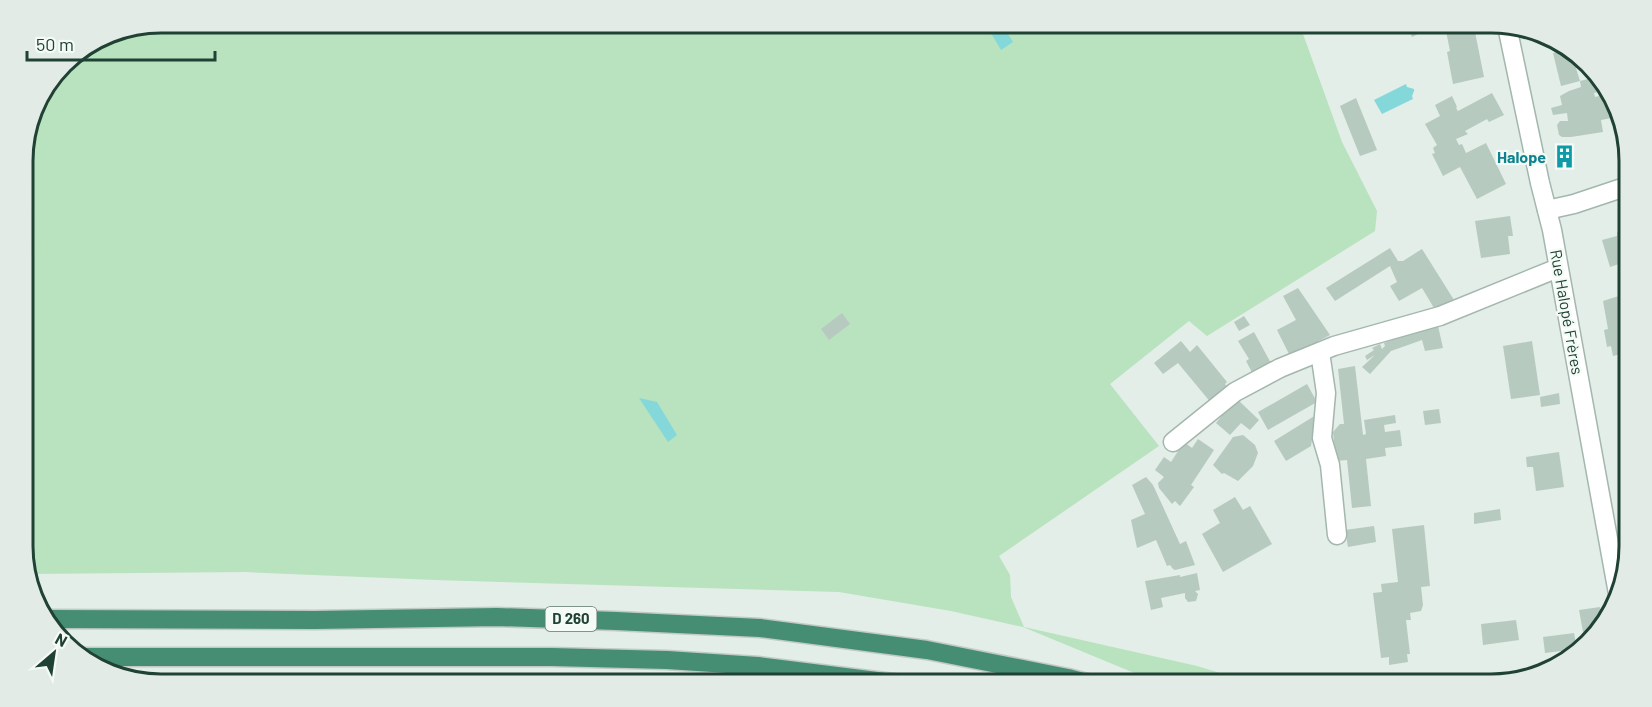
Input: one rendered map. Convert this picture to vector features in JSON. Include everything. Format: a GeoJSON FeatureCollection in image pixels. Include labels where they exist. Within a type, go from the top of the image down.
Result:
{"type":"FeatureCollection","features":[{"type":"Feature","properties":{"kind":"highway","name":"D 260"},"geometry":{"type":"LineString","coordinates":[[56,619],[315,620],[497,617],[760,628],[927,650],[1048,674]]}},
{"type":"Feature","properties":{"kind":"highway"},"geometry":{"type":"LineString","coordinates":[[97,657],[552,657],[667,660],[758,666],[822,674]]}},
{"type":"Feature","properties":{"kind":"street","name":"Rue Halopé Frères"},"geometry":{"type":"LineString","coordinates":[[1509,34],[1547,210],[1615,578]]}},
{"type":"Feature","properties":{"kind":"street"},"geometry":{"type":"LineString","coordinates":[[1547,210],[1574,204],[1619,189]]}},
{"type":"Feature","properties":{"kind":"street"},"geometry":{"type":"LineString","coordinates":[[1173,442],[1235,392],[1280,368],[1377,333],[1440,316],[1558,268]]}},
{"type":"Feature","properties":{"kind":"street"},"geometry":{"type":"LineString","coordinates":[[1320,352],[1326,393],[1322,438],[1330,465],[1337,535]]}},
{"type":"Feature","properties":{"kind":"green space"},"geometry":{"type":"Polygon","coordinates":[[[153,33],[1303,33],[1342,142],[1377,211],[1375,231],[1207,336],[1189,321],[1110,384],[1159,446],[999,556],[1010,575],[1011,597],[1024,627],[1223,674],[1137,674],[1023,627],[951,611],[839,592],[245,572],[36,574],[33,546],[34,144],[46,104],[59,83],[97,50],[120,40],[153,33]]]}},
{"type":"Feature","properties":{"kind":"water"},"geometry":{"type":"Polygon","coordinates":[[[991,33],[1007,33],[1013,42],[1001,50],[991,33]]]}},
{"type":"Feature","properties":{"kind":"water"},"geometry":{"type":"Polygon","coordinates":[[[1406,84],[1407,87],[1414,89],[1413,99],[1382,114],[1374,100],[1406,84]]]}},
{"type":"Feature","properties":{"kind":"water"},"geometry":{"type":"Polygon","coordinates":[[[639,398],[657,402],[677,435],[668,442],[639,398]]]}},
{"type":"Feature","properties":{"kind":"building"},"geometry":{"type":"Polygon","coordinates":[[[1446,33],[1475,33],[1484,77],[1453,84],[1447,52],[1450,51],[1446,33]]]}},
{"type":"Feature","properties":{"kind":"building"},"geometry":{"type":"Polygon","coordinates":[[[1558,52],[1578,68],[1580,81],[1561,86],[1553,53],[1558,52]]]}},
{"type":"Feature","properties":{"kind":"building"},"geometry":{"type":"Polygon","coordinates":[[[1589,79],[1593,83],[1599,92],[1594,93],[1595,97],[1601,96],[1611,118],[1601,120],[1603,132],[1562,137],[1559,135],[1557,125],[1560,121],[1568,121],[1567,113],[1553,115],[1551,108],[1562,105],[1560,96],[1581,87],[1580,81],[1589,79]]]}},
{"type":"Feature","properties":{"kind":"building"},"geometry":{"type":"Polygon","coordinates":[[[1492,93],[1504,115],[1489,122],[1487,119],[1465,131],[1468,134],[1456,139],[1459,145],[1462,144],[1466,153],[1486,143],[1506,184],[1477,199],[1460,167],[1443,176],[1432,154],[1435,153],[1433,148],[1437,145],[1425,124],[1440,116],[1435,105],[1452,96],[1458,111],[1492,93]]]}},
{"type":"Feature","properties":{"kind":"building"},"geometry":{"type":"Polygon","coordinates":[[[1356,98],[1377,150],[1360,156],[1340,106],[1356,98]]]}},
{"type":"Feature","properties":{"kind":"building"},"geometry":{"type":"Polygon","coordinates":[[[1510,216],[1513,236],[1508,236],[1510,254],[1481,258],[1475,221],[1510,216]]]}},
{"type":"Feature","properties":{"kind":"building"},"geometry":{"type":"Polygon","coordinates":[[[1619,232],[1619,264],[1610,267],[1602,240],[1617,236],[1619,232]]]}},
{"type":"Feature","properties":{"kind":"building"},"geometry":{"type":"Polygon","coordinates":[[[1390,248],[1398,261],[1403,261],[1422,249],[1454,300],[1434,308],[1422,288],[1399,301],[1390,286],[1397,282],[1390,266],[1335,301],[1326,288],[1390,248]]]}},
{"type":"Feature","properties":{"kind":"building"},"geometry":{"type":"Polygon","coordinates":[[[1298,288],[1330,335],[1290,356],[1277,330],[1296,320],[1283,296],[1298,288]]]}},
{"type":"Feature","properties":{"kind":"building"},"geometry":{"type":"Polygon","coordinates":[[[1619,296],[1619,354],[1613,356],[1611,346],[1607,347],[1604,330],[1608,329],[1603,301],[1619,296]]]}},
{"type":"Feature","properties":{"kind":"building"},"geometry":{"type":"Polygon","coordinates":[[[842,313],[850,324],[829,340],[821,329],[842,313]]]}},
{"type":"Feature","properties":{"kind":"building"},"geometry":{"type":"Polygon","coordinates":[[[1244,316],[1250,325],[1239,331],[1234,322],[1244,316]]]}},
{"type":"Feature","properties":{"kind":"building"},"geometry":{"type":"Polygon","coordinates":[[[1438,326],[1443,348],[1425,351],[1422,340],[1391,351],[1370,374],[1362,367],[1375,355],[1367,360],[1365,356],[1374,350],[1372,348],[1380,344],[1382,349],[1385,346],[1384,343],[1420,329],[1420,331],[1438,326]]]}},
{"type":"Feature","properties":{"kind":"building"},"geometry":{"type":"Polygon","coordinates":[[[1254,332],[1272,365],[1254,376],[1246,361],[1249,359],[1238,341],[1254,332]]]}},
{"type":"Feature","properties":{"kind":"building"},"geometry":{"type":"Polygon","coordinates":[[[1181,341],[1190,352],[1197,345],[1227,382],[1225,384],[1228,388],[1212,404],[1178,363],[1163,374],[1154,363],[1181,341]]]}},
{"type":"Feature","properties":{"kind":"building"},"geometry":{"type":"Polygon","coordinates":[[[1532,341],[1540,395],[1511,399],[1503,346],[1532,341]]]}},
{"type":"Feature","properties":{"kind":"building"},"geometry":{"type":"Polygon","coordinates":[[[1355,366],[1363,435],[1366,434],[1364,420],[1395,415],[1396,423],[1384,425],[1385,432],[1400,430],[1402,446],[1385,448],[1386,456],[1366,459],[1371,506],[1352,508],[1347,460],[1336,461],[1333,432],[1340,424],[1344,424],[1338,369],[1355,366]]]}},
{"type":"Feature","properties":{"kind":"building"},"geometry":{"type":"Polygon","coordinates":[[[1307,384],[1317,402],[1268,430],[1258,412],[1307,384]]]}},
{"type":"Feature","properties":{"kind":"building"},"geometry":{"type":"Polygon","coordinates":[[[1559,393],[1560,404],[1541,407],[1540,397],[1559,393]]]}},
{"type":"Feature","properties":{"kind":"building"},"geometry":{"type":"Polygon","coordinates":[[[1236,398],[1259,420],[1250,430],[1241,423],[1230,435],[1216,423],[1236,398]]]}},
{"type":"Feature","properties":{"kind":"building"},"geometry":{"type":"Polygon","coordinates":[[[1439,409],[1441,423],[1425,425],[1423,411],[1439,409]]]}},
{"type":"Feature","properties":{"kind":"building"},"geometry":{"type":"Polygon","coordinates":[[[1316,415],[1311,446],[1286,461],[1274,441],[1316,415]]]}},
{"type":"Feature","properties":{"kind":"building"},"geometry":{"type":"Polygon","coordinates":[[[1243,435],[1255,445],[1258,453],[1253,466],[1238,481],[1222,474],[1213,465],[1233,437],[1243,435]]]}},
{"type":"Feature","properties":{"kind":"building"},"geometry":{"type":"Polygon","coordinates":[[[1198,439],[1214,450],[1191,485],[1194,487],[1180,506],[1175,501],[1172,504],[1159,488],[1158,483],[1164,477],[1155,470],[1164,457],[1171,462],[1184,442],[1192,448],[1198,439]]]}},
{"type":"Feature","properties":{"kind":"building"},"geometry":{"type":"Polygon","coordinates":[[[1559,452],[1564,487],[1536,491],[1533,467],[1527,467],[1526,457],[1559,452]]]}},
{"type":"Feature","properties":{"kind":"building"},"geometry":{"type":"Polygon","coordinates":[[[1146,477],[1153,485],[1180,544],[1186,541],[1195,565],[1175,570],[1170,565],[1167,566],[1156,540],[1137,548],[1131,520],[1145,514],[1132,485],[1146,477]]]}},
{"type":"Feature","properties":{"kind":"building"},"geometry":{"type":"Polygon","coordinates":[[[1235,497],[1243,510],[1250,506],[1272,544],[1223,572],[1202,534],[1220,523],[1213,510],[1235,497]]]}},
{"type":"Feature","properties":{"kind":"building"},"geometry":{"type":"Polygon","coordinates":[[[1500,509],[1501,520],[1474,524],[1474,513],[1500,509]]]}},
{"type":"Feature","properties":{"kind":"building"},"geometry":{"type":"Polygon","coordinates":[[[1424,525],[1430,586],[1421,587],[1423,605],[1421,611],[1410,613],[1411,620],[1406,620],[1410,654],[1407,654],[1408,662],[1389,665],[1389,657],[1381,658],[1373,593],[1382,592],[1381,584],[1398,582],[1392,529],[1424,525]]]}},
{"type":"Feature","properties":{"kind":"building"},"geometry":{"type":"Polygon","coordinates":[[[1374,526],[1376,542],[1348,547],[1345,530],[1374,526]]]}},
{"type":"Feature","properties":{"kind":"building"},"geometry":{"type":"Polygon","coordinates":[[[1197,573],[1200,590],[1195,591],[1198,594],[1196,601],[1188,602],[1185,593],[1161,598],[1163,607],[1151,610],[1145,581],[1197,573]]]}},
{"type":"Feature","properties":{"kind":"building"},"geometry":{"type":"Polygon","coordinates":[[[1600,607],[1601,612],[1585,632],[1583,632],[1579,610],[1600,607]]]}},
{"type":"Feature","properties":{"kind":"building"},"geometry":{"type":"Polygon","coordinates":[[[1516,620],[1519,640],[1483,645],[1481,624],[1516,620]]]}},
{"type":"Feature","properties":{"kind":"building"},"geometry":{"type":"Polygon","coordinates":[[[1574,633],[1576,641],[1561,653],[1545,653],[1543,637],[1574,633]]]}},
{"type":"Feature","properties":{"kind":"place","name":"Halope"},"geometry":{"type":"Point","coordinates":[1564,157]}}]}
